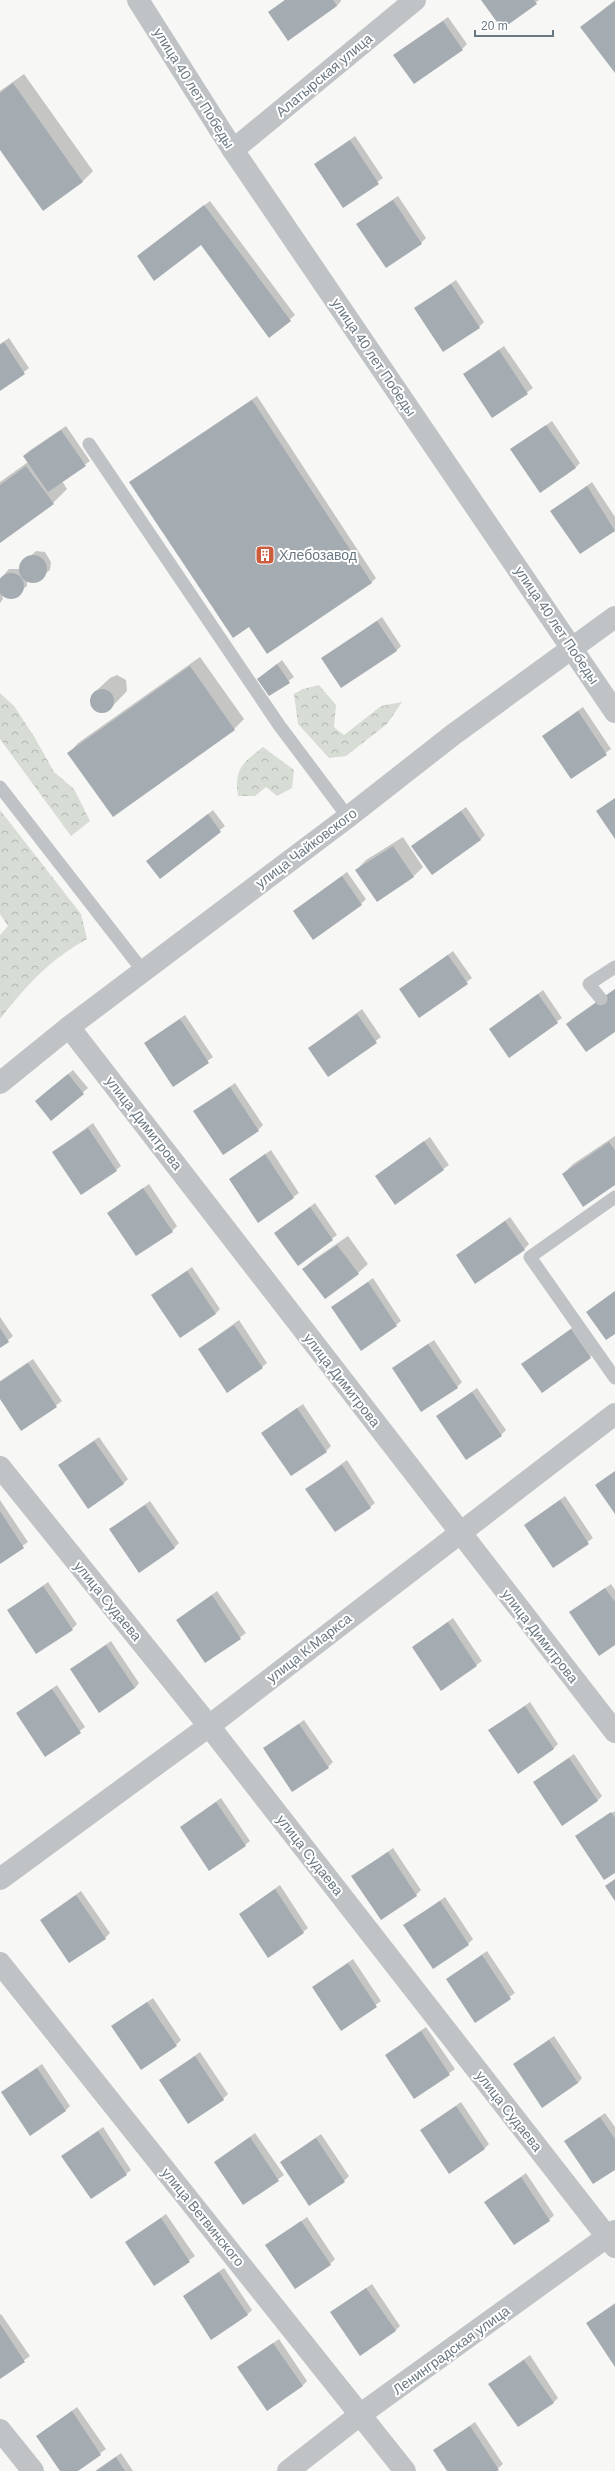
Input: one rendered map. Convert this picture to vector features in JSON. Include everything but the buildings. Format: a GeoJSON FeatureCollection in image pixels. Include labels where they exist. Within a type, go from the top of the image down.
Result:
{"type":"FeatureCollection","features":[{"type":"Feature","properties":{"kind":"street","name":"улица 40 лет Победы"},"geometry":{"type":"LineString","coordinates":[[138,0],[233,150],[615,712]]}},
{"type":"Feature","properties":{"kind":"street","name":"Алатырская улица"},"geometry":{"type":"LineString","coordinates":[[233,150],[415,0]]}},
{"type":"Feature","properties":{"kind":"street","name":"улица Чайковского"},"geometry":{"type":"LineString","coordinates":[[0,1083],[69,1027],[348,817],[454,734],[615,617]]}},
{"type":"Feature","properties":{"kind":"street","name":"улица Димитрова"},"geometry":{"type":"LineString","coordinates":[[69,1027],[459,1533],[615,1732]]}},
{"type":"Feature","properties":{"kind":"street","name":"улица К.Маркса"},"geometry":{"type":"LineString","coordinates":[[0,1879],[209,1726],[615,1414]]}},
{"type":"Feature","properties":{"kind":"street","name":"улица Судаева"},"geometry":{"type":"LineString","coordinates":[[0,1467],[209,1726],[612,2238]]}},
{"type":"Feature","properties":{"kind":"street","name":"улица Ветвинского"},"geometry":{"type":"LineString","coordinates":[[0,1963],[405,2471]]}},
{"type":"Feature","properties":{"kind":"street","name":"Ленинградская улица"},"geometry":{"type":"LineString","coordinates":[[288,2471],[361,2414],[612,2238]]}},
{"type":"Feature","properties":{"kind":"street"},"geometry":{"type":"LineString","coordinates":[[0,2430],[33,2471]]}},
{"type":"Feature","properties":{"kind":"lane"},"geometry":{"type":"LineString","coordinates":[[89,444],[279,725],[348,817]]}},
{"type":"Feature","properties":{"kind":"lane"},"geometry":{"type":"LineString","coordinates":[[0,787],[143,971]]}},
{"type":"Feature","properties":{"kind":"lane"},"geometry":{"type":"LineString","coordinates":[[600,999],[589,984],[615,967]]}},
{"type":"Feature","properties":{"kind":"lane"},"geometry":{"type":"LineString","coordinates":[[615,1197],[530,1257],[615,1378]]}},
{"type":"Feature","properties":{"kind":"green space"},"geometry":{"type":"Polygon","coordinates":[[[319,685],[336,705],[334,727],[344,735],[381,706],[402,702],[387,724],[346,756],[329,758],[298,724],[294,694],[303,689],[319,685]]]}},
{"type":"Feature","properties":{"kind":"green space"},"geometry":{"type":"Polygon","coordinates":[[[0,693],[14,706],[35,738],[54,772],[74,789],[90,821],[71,836],[0,739],[0,693]]]}},
{"type":"Feature","properties":{"kind":"green space"},"geometry":{"type":"Polygon","coordinates":[[[263,747],[294,770],[292,788],[277,796],[266,787],[255,796],[238,796],[237,779],[239,772],[245,762],[263,747]]]}},
{"type":"Feature","properties":{"kind":"green space"},"geometry":{"type":"Polygon","coordinates":[[[0,810],[81,914],[87,939],[73,947],[39,974],[0,1019],[0,935],[8,926],[0,914],[0,810]]]}},
{"type":"Feature","properties":{"kind":"place","name":"Хлебозавод"},"geometry":{"type":"Point","coordinates":[265,555]}}]}
